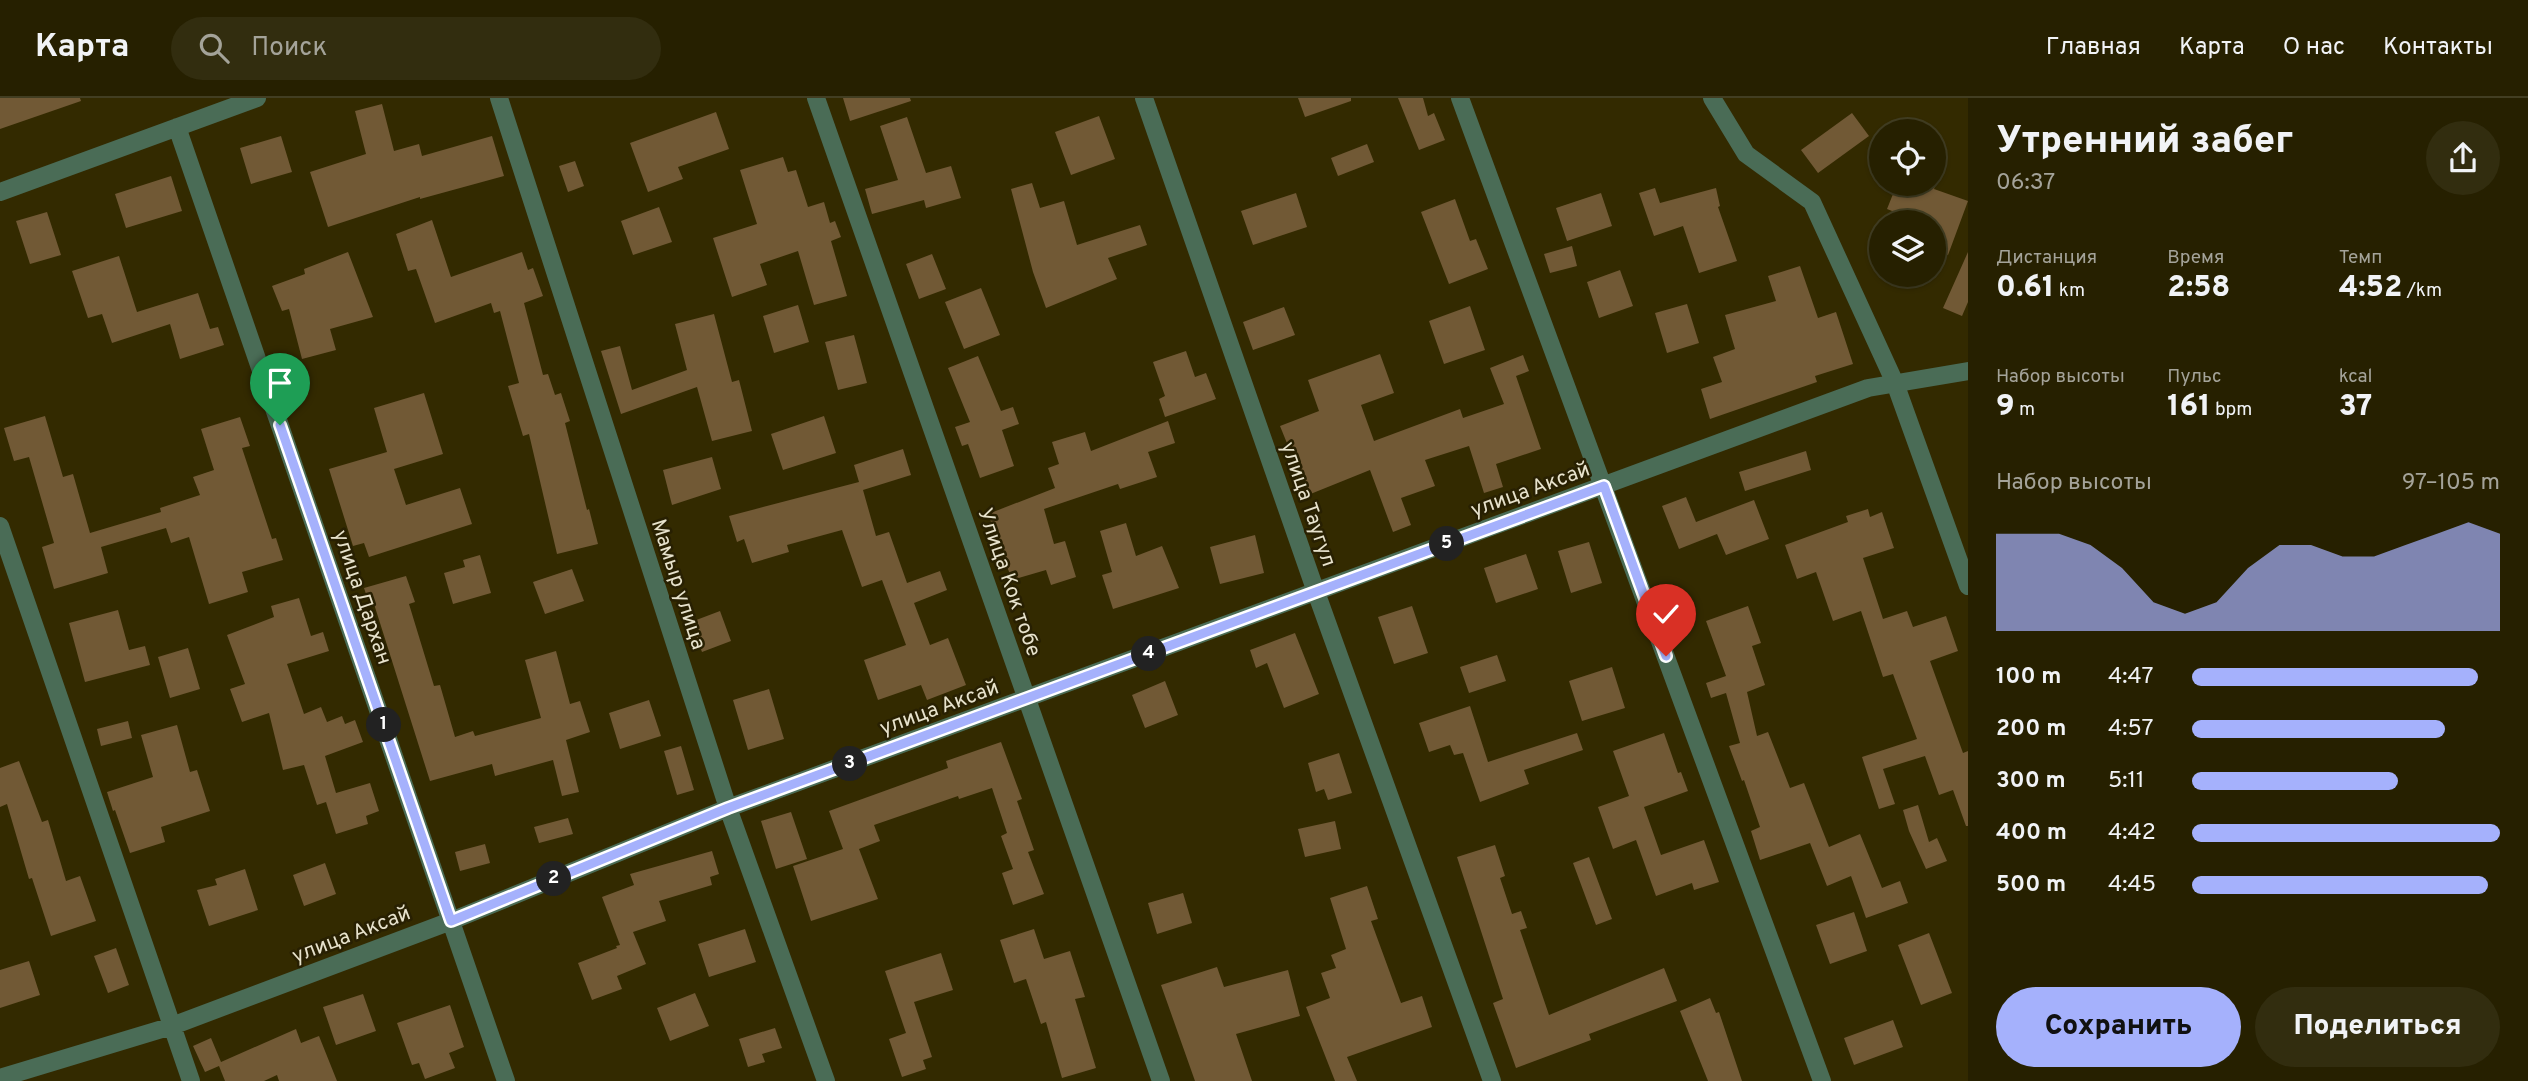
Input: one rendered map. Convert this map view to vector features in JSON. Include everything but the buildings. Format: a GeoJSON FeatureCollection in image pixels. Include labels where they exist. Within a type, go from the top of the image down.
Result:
{"type":"FeatureCollection","features":[{"type":"Feature","properties":{"kind":"street"},"geometry":{"type":"LineString","coordinates":[[0,192],[257,98]]}},
{"type":"Feature","properties":{"kind":"street","name":"Мамыр улица"},"geometry":{"type":"LineString","coordinates":[[499,98],[728,808],[826,1081]]}},
{"type":"Feature","properties":{"kind":"street","name":"Улица Кок тобе"},"geometry":{"type":"LineString","coordinates":[[816,98],[1161,1081]]}},
{"type":"Feature","properties":{"kind":"street","name":"улица Таугул"},"geometry":{"type":"LineString","coordinates":[[1144,98],[1316,592],[1492,1081]]}},
{"type":"Feature","properties":{"kind":"street"},"geometry":{"type":"LineString","coordinates":[[1460,98],[1822,1081]]}},
{"type":"Feature","properties":{"kind":"street"},"geometry":{"type":"LineString","coordinates":[[1712,98],[1746,154],[1812,202],[1895,383],[1968,586]]}},
{"type":"Feature","properties":{"kind":"street","name":"улица Дархан"},"geometry":{"type":"LineString","coordinates":[[177,127],[506,1081]]}},
{"type":"Feature","properties":{"kind":"street","name":"улица Аксай"},"geometry":{"type":"LineString","coordinates":[[0,1078],[172,1026],[451,921],[728,808],[1868,388],[1968,371]]}},
{"type":"Feature","properties":{"kind":"street"},"geometry":{"type":"LineString","coordinates":[[0,526],[191,1081]]}},
{"type":"Feature","properties":{"kind":"route"},"geometry":{"type":"LineString","coordinates":[[280,425],[451,921],[728,808],[1604,486],[1666,656]]}}]}
